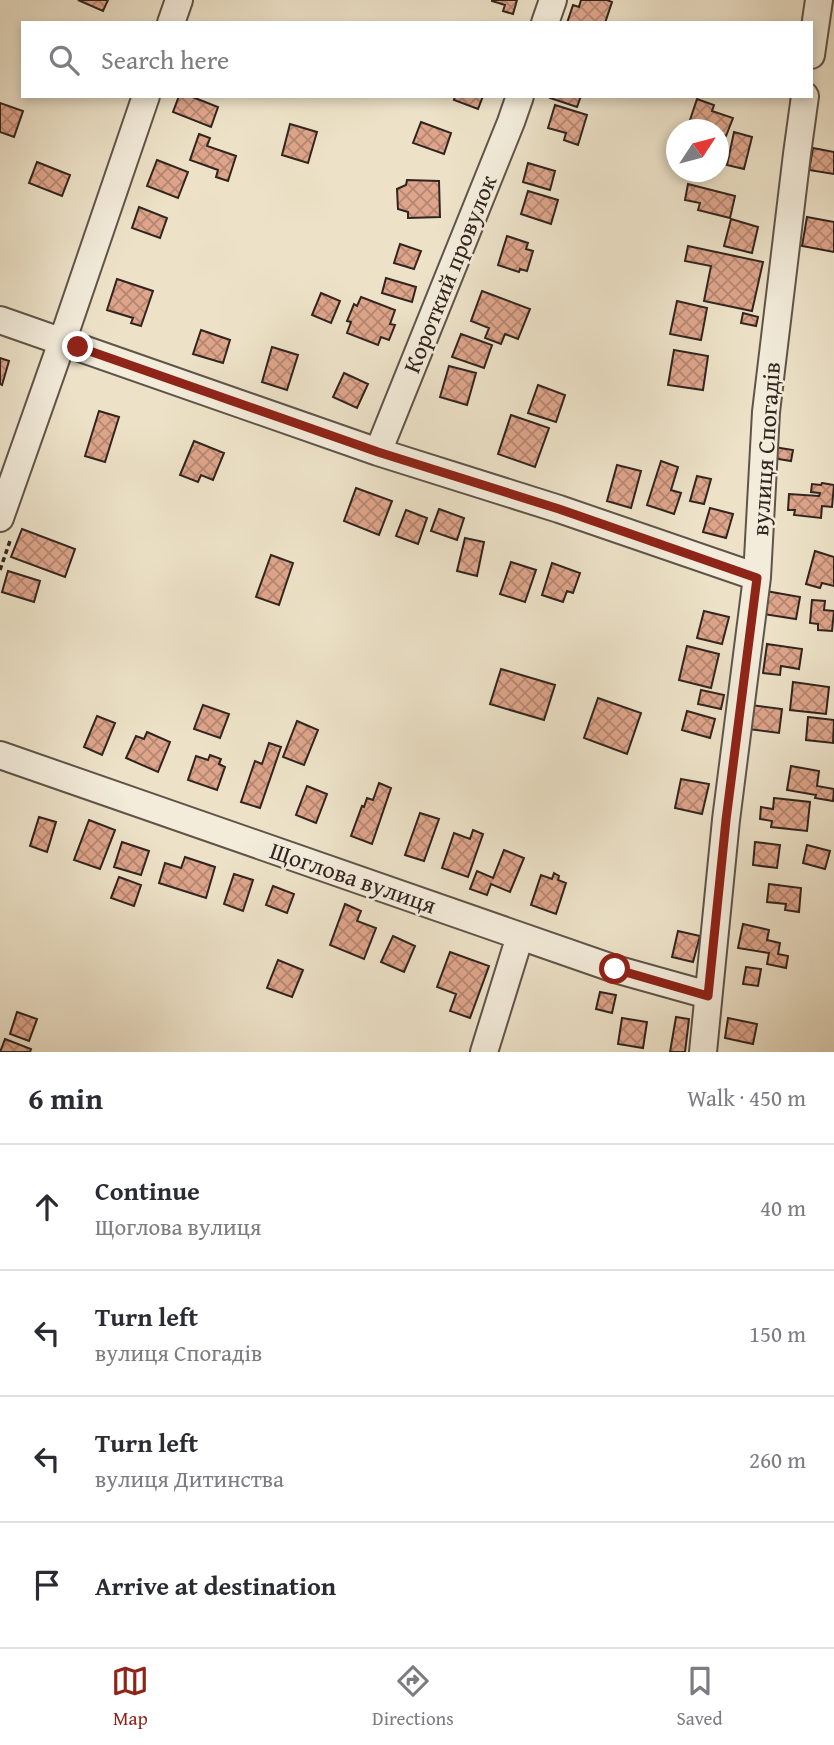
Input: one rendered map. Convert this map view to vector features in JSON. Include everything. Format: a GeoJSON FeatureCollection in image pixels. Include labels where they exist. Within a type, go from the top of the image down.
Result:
{"type":"FeatureCollection","features":[{"type":"Feature","properties":{"kind":"street"},"geometry":{"type":"LineString","coordinates":[[172,21],[179,0]]}},
{"type":"Feature","properties":{"kind":"street"},"geometry":{"type":"LineString","coordinates":[[546,21],[553,0]]}},
{"type":"Feature","properties":{"kind":"street"},"geometry":{"type":"LineString","coordinates":[[813,43],[820,0]]}},
{"type":"Feature","properties":{"kind":"street"},"geometry":{"type":"LineString","coordinates":[[0,517],[145,98]]}},
{"type":"Feature","properties":{"kind":"street","name":"Короткий провулок"},"geometry":{"type":"LineString","coordinates":[[378,452],[519,98]]}},
{"type":"Feature","properties":{"kind":"street","name":"вулиця Спогадів"},"geometry":{"type":"LineString","coordinates":[[703,1052],[726,820],[757,578],[766,412],[805,98]]}},
{"type":"Feature","properties":{"kind":"street"},"geometry":{"type":"LineString","coordinates":[[0,320],[378,452],[559,509],[757,578]]}},
{"type":"Feature","properties":{"kind":"street","name":"Щоглова вулиця"},"geometry":{"type":"LineString","coordinates":[[0,755],[615,969],[708,996]]}},
{"type":"Feature","properties":{"kind":"street"},"geometry":{"type":"LineString","coordinates":[[484,1052],[520,936]]}},
{"type":"Feature","properties":{"kind":"building"},"geometry":{"type":"Polygon","coordinates":[[[78,0],[108,0],[103,11],[78,0]]]}},
{"type":"Feature","properties":{"kind":"building"},"geometry":{"type":"Polygon","coordinates":[[[492,0],[517,0],[513,14],[503,11],[505,5],[492,0]]]}},
{"type":"Feature","properties":{"kind":"building"},"geometry":{"type":"Polygon","coordinates":[[[581,0],[612,2],[606,21],[568,21],[573,5],[579,7],[581,0]]]}},
{"type":"Feature","properties":{"kind":"building"},"geometry":{"type":"Polygon","coordinates":[[[178,98],[195,98],[218,107],[211,127],[173,112],[178,98]]]}},
{"type":"Feature","properties":{"kind":"building"},"geometry":{"type":"Polygon","coordinates":[[[454,98],[482,98],[478,109],[454,98]]]}},
{"type":"Feature","properties":{"kind":"building"},"geometry":{"type":"Polygon","coordinates":[[[550,98],[580,98],[577,107],[550,98]]]}},
{"type":"Feature","properties":{"kind":"building"},"geometry":{"type":"Polygon","coordinates":[[[697,99],[714,105],[712,111],[733,118],[729,128],[729,119],[690,119],[697,99]]]}},
{"type":"Feature","properties":{"kind":"building"},"geometry":{"type":"Polygon","coordinates":[[[0,103],[23,111],[14,137],[0,132],[0,103]]]}},
{"type":"Feature","properties":{"kind":"building"},"geometry":{"type":"Polygon","coordinates":[[[555,105],[587,115],[578,145],[564,140],[566,133],[548,128],[555,105]]]}},
{"type":"Feature","properties":{"kind":"building"},"geometry":{"type":"Polygon","coordinates":[[[421,122],[451,133],[444,154],[413,143],[421,122]]]}},
{"type":"Feature","properties":{"kind":"building"},"geometry":{"type":"Polygon","coordinates":[[[290,124],[317,132],[308,163],[282,155],[290,124]]]}},
{"type":"Feature","properties":{"kind":"building"},"geometry":{"type":"Polygon","coordinates":[[[734,132],[752,137],[744,169],[729,165],[734,132]]]}},
{"type":"Feature","properties":{"kind":"building"},"geometry":{"type":"Polygon","coordinates":[[[199,134],[210,138],[207,146],[236,156],[228,181],[216,177],[218,170],[190,160],[199,134]]]}},
{"type":"Feature","properties":{"kind":"building"},"geometry":{"type":"Polygon","coordinates":[[[813,148],[834,152],[834,174],[809,170],[813,148]]]}},
{"type":"Feature","properties":{"kind":"building"},"geometry":{"type":"Polygon","coordinates":[[[157,160],[188,172],[178,198],[147,186],[157,160]]]}},
{"type":"Feature","properties":{"kind":"building"},"geometry":{"type":"Polygon","coordinates":[[[37,162],[70,175],[62,196],[29,183],[37,162]]]}},
{"type":"Feature","properties":{"kind":"building"},"geometry":{"type":"Polygon","coordinates":[[[528,163],[555,171],[550,190],[523,182],[528,163]]]}},
{"type":"Feature","properties":{"kind":"building"},"geometry":{"type":"Polygon","coordinates":[[[407,180],[439,181],[440,217],[408,218],[408,212],[398,209],[397,189],[406,185],[407,180]]]}},
{"type":"Feature","properties":{"kind":"building"},"geometry":{"type":"Polygon","coordinates":[[[688,184],[735,196],[730,218],[698,210],[700,203],[685,200],[688,184]]]}},
{"type":"Feature","properties":{"kind":"building"},"geometry":{"type":"Polygon","coordinates":[[[528,191],[558,200],[551,224],[521,214],[528,191]]]}},
{"type":"Feature","properties":{"kind":"building"},"geometry":{"type":"Polygon","coordinates":[[[139,207],[167,218],[160,238],[132,228],[139,207]]]}},
{"type":"Feature","properties":{"kind":"building"},"geometry":{"type":"Polygon","coordinates":[[[807,217],[834,222],[834,252],[802,246],[807,217]]]}},
{"type":"Feature","properties":{"kind":"building"},"geometry":{"type":"Polygon","coordinates":[[[731,219],[758,227],[752,253],[724,246],[731,219]]]}},
{"type":"Feature","properties":{"kind":"building"},"geometry":{"type":"Polygon","coordinates":[[[507,236],[528,243],[526,249],[533,251],[527,271],[520,269],[519,272],[498,265],[507,236]]]}},
{"type":"Feature","properties":{"kind":"building"},"geometry":{"type":"Polygon","coordinates":[[[400,244],[421,251],[414,269],[394,263],[400,244]]]}},
{"type":"Feature","properties":{"kind":"building"},"geometry":{"type":"Polygon","coordinates":[[[688,246],[763,262],[752,311],[704,301],[711,266],[685,261],[688,246]]]}},
{"type":"Feature","properties":{"kind":"building"},"geometry":{"type":"Polygon","coordinates":[[[386,278],[416,287],[412,302],[382,293],[386,278]]]}},
{"type":"Feature","properties":{"kind":"building"},"geometry":{"type":"Polygon","coordinates":[[[117,279],[153,291],[141,326],[131,323],[133,318],[107,310],[117,279]]]}},
{"type":"Feature","properties":{"kind":"building"},"geometry":{"type":"Polygon","coordinates":[[[482,291],[530,309],[518,339],[505,334],[501,344],[485,338],[489,328],[471,321],[482,291]]]}},
{"type":"Feature","properties":{"kind":"building"},"geometry":{"type":"Polygon","coordinates":[[[321,293],[340,301],[331,323],[312,315],[321,293]]]}},
{"type":"Feature","properties":{"kind":"building"},"geometry":{"type":"Polygon","coordinates":[[[361,297],[395,310],[390,324],[395,325],[389,340],[381,337],[378,345],[347,333],[351,322],[347,321],[354,304],[357,306],[361,297]]]}},
{"type":"Feature","properties":{"kind":"building"},"geometry":{"type":"Polygon","coordinates":[[[677,301],[707,308],[701,340],[670,334],[677,301]]]}},
{"type":"Feature","properties":{"kind":"building"},"geometry":{"type":"Polygon","coordinates":[[[743,313],[758,317],[756,326],[741,323],[743,313]]]}},
{"type":"Feature","properties":{"kind":"building"},"geometry":{"type":"Polygon","coordinates":[[[201,330],[230,340],[223,363],[193,354],[201,330]]]}},
{"type":"Feature","properties":{"kind":"building"},"geometry":{"type":"Polygon","coordinates":[[[461,334],[492,345],[484,368],[452,357],[461,334]]]}},
{"type":"Feature","properties":{"kind":"building"},"geometry":{"type":"Polygon","coordinates":[[[272,347],[298,355],[287,390],[262,382],[272,347]]]}},
{"type":"Feature","properties":{"kind":"building"},"geometry":{"type":"Polygon","coordinates":[[[674,350],[708,356],[703,390],[668,385],[674,350]]]}},
{"type":"Feature","properties":{"kind":"building"},"geometry":{"type":"Polygon","coordinates":[[[0,358],[9,361],[2,385],[0,384],[0,358]]]}},
{"type":"Feature","properties":{"kind":"building"},"geometry":{"type":"Polygon","coordinates":[[[449,366],[476,373],[467,405],[440,397],[449,366]]]}},
{"type":"Feature","properties":{"kind":"building"},"geometry":{"type":"Polygon","coordinates":[[[344,373],[368,384],[357,408],[333,397],[344,373]]]}},
{"type":"Feature","properties":{"kind":"building"},"geometry":{"type":"Polygon","coordinates":[[[538,385],[565,395],[556,422],[528,413],[538,385]]]}},
{"type":"Feature","properties":{"kind":"building"},"geometry":{"type":"Polygon","coordinates":[[[99,411],[119,417],[105,462],[85,456],[99,411]]]}},
{"type":"Feature","properties":{"kind":"building"},"geometry":{"type":"Polygon","coordinates":[[[511,415],[549,428],[535,467],[498,454],[511,415]]]}},
{"type":"Feature","properties":{"kind":"building"},"geometry":{"type":"Polygon","coordinates":[[[194,441],[224,453],[213,480],[201,475],[198,482],[180,475],[194,441]]]}},
{"type":"Feature","properties":{"kind":"building"},"geometry":{"type":"Polygon","coordinates":[[[774,447],[793,450],[791,461],[772,458],[774,447]]]}},
{"type":"Feature","properties":{"kind":"building"},"geometry":{"type":"Polygon","coordinates":[[[661,461],[678,467],[671,490],[681,493],[674,514],[647,505],[661,461]]]}},
{"type":"Feature","properties":{"kind":"building"},"geometry":{"type":"Polygon","coordinates":[[[617,465],[641,471],[631,508],[607,501],[617,465]]]}},
{"type":"Feature","properties":{"kind":"building"},"geometry":{"type":"Polygon","coordinates":[[[697,476],[711,479],[704,504],[690,501],[697,476]]]}},
{"type":"Feature","properties":{"kind":"building"},"geometry":{"type":"Polygon","coordinates":[[[812,484],[834,485],[832,507],[822,506],[821,518],[794,515],[795,510],[788,510],[789,494],[819,496],[820,493],[811,492],[812,484]]]}},
{"type":"Feature","properties":{"kind":"building"},"geometry":{"type":"Polygon","coordinates":[[[356,488],[392,501],[379,535],[344,521],[356,488]]]}},
{"type":"Feature","properties":{"kind":"building"},"geometry":{"type":"Polygon","coordinates":[[[710,508],[733,514],[726,538],[703,532],[710,508]]]}},
{"type":"Feature","properties":{"kind":"building"},"geometry":{"type":"Polygon","coordinates":[[[439,509],[464,518],[457,540],[431,531],[439,509]]]}},
{"type":"Feature","properties":{"kind":"building"},"geometry":{"type":"Polygon","coordinates":[[[406,510],[427,518],[418,544],[396,536],[406,510]]]}},
{"type":"Feature","properties":{"kind":"building"},"geometry":{"type":"Polygon","coordinates":[[[22,529],[75,549],[65,577],[11,557],[22,529]]]}},
{"type":"Feature","properties":{"kind":"building"},"geometry":{"type":"Polygon","coordinates":[[[465,538],[484,542],[477,576],[457,571],[465,538]]]}},
{"type":"Feature","properties":{"kind":"building"},"geometry":{"type":"Polygon","coordinates":[[[815,551],[834,557],[834,586],[822,583],[820,588],[806,584],[815,551]]]}},
{"type":"Feature","properties":{"kind":"building"},"geometry":{"type":"Polygon","coordinates":[[[271,555],[293,563],[279,605],[256,597],[271,555]]]}},
{"type":"Feature","properties":{"kind":"building"},"geometry":{"type":"Polygon","coordinates":[[[511,562],[536,570],[525,602],[500,594],[511,562]]]}},
{"type":"Feature","properties":{"kind":"building"},"geometry":{"type":"Polygon","coordinates":[[[552,563],[580,573],[573,593],[567,591],[563,602],[542,595],[552,563]]]}},
{"type":"Feature","properties":{"kind":"building"},"geometry":{"type":"Polygon","coordinates":[[[8,571],[40,581],[34,602],[2,592],[8,571]]]}},
{"type":"Feature","properties":{"kind":"building"},"geometry":{"type":"Polygon","coordinates":[[[766,591],[800,597],[796,619],[763,614],[766,591]]]}},
{"type":"Feature","properties":{"kind":"building"},"geometry":{"type":"Polygon","coordinates":[[[812,600],[825,601],[824,610],[834,611],[832,631],[818,630],[818,624],[810,623],[812,600]]]}},
{"type":"Feature","properties":{"kind":"building"},"geometry":{"type":"Polygon","coordinates":[[[704,611],[729,617],[722,644],[697,638],[704,611]]]}},
{"type":"Feature","properties":{"kind":"building"},"geometry":{"type":"Polygon","coordinates":[[[767,644],[802,649],[799,669],[781,666],[780,675],[763,673],[767,644]]]}},
{"type":"Feature","properties":{"kind":"building"},"geometry":{"type":"Polygon","coordinates":[[[687,646],[719,654],[711,688],[679,680],[687,646]]]}},
{"type":"Feature","properties":{"kind":"building"},"geometry":{"type":"Polygon","coordinates":[[[501,669],[555,685],[544,720],[490,704],[501,669]]]}},
{"type":"Feature","properties":{"kind":"building"},"geometry":{"type":"Polygon","coordinates":[[[793,682],[829,687],[826,714],[790,710],[793,682]]]}},
{"type":"Feature","properties":{"kind":"building"},"geometry":{"type":"Polygon","coordinates":[[[701,690],[724,695],[721,709],[698,704],[701,690]]]}},
{"type":"Feature","properties":{"kind":"building"},"geometry":{"type":"Polygon","coordinates":[[[598,698],[641,713],[627,754],[584,738],[598,698]]]}},
{"type":"Feature","properties":{"kind":"building"},"geometry":{"type":"Polygon","coordinates":[[[203,705],[229,714],[220,738],[194,729],[203,705]]]}},
{"type":"Feature","properties":{"kind":"building"},"geometry":{"type":"Polygon","coordinates":[[[751,705],[782,709],[779,733],[748,729],[751,705]]]}},
{"type":"Feature","properties":{"kind":"building"},"geometry":{"type":"Polygon","coordinates":[[[687,711],[715,719],[710,738],[682,730],[687,711]]]}},
{"type":"Feature","properties":{"kind":"building"},"geometry":{"type":"Polygon","coordinates":[[[97,716],[115,723],[102,755],[84,747],[97,716]]]}},
{"type":"Feature","properties":{"kind":"building"},"geometry":{"type":"Polygon","coordinates":[[[808,717],[834,720],[833,743],[806,740],[808,717]]]}},
{"type":"Feature","properties":{"kind":"building"},"geometry":{"type":"Polygon","coordinates":[[[297,721],[318,730],[304,765],[283,757],[297,721]]]}},
{"type":"Feature","properties":{"kind":"building"},"geometry":{"type":"Polygon","coordinates":[[[147,732],[170,742],[158,772],[126,758],[136,736],[144,739],[147,732]]]}},
{"type":"Feature","properties":{"kind":"building"},"geometry":{"type":"Polygon","coordinates":[[[269,743],[281,747],[260,808],[241,802],[255,761],[262,764],[269,743]]]}},
{"type":"Feature","properties":{"kind":"building"},"geometry":{"type":"Polygon","coordinates":[[[210,755],[221,759],[219,764],[225,767],[217,790],[188,780],[196,756],[208,760],[210,755]]]}},
{"type":"Feature","properties":{"kind":"building"},"geometry":{"type":"Polygon","coordinates":[[[791,766],[819,771],[817,786],[834,789],[833,801],[787,790],[791,766]]]}},
{"type":"Feature","properties":{"kind":"building"},"geometry":{"type":"Polygon","coordinates":[[[681,779],[709,784],[702,814],[675,808],[681,779]]]}},
{"type":"Feature","properties":{"kind":"building"},"geometry":{"type":"Polygon","coordinates":[[[379,783],[391,788],[372,844],[351,836],[362,806],[364,807],[367,798],[373,800],[379,783]]]}},
{"type":"Feature","properties":{"kind":"building"},"geometry":{"type":"Polygon","coordinates":[[[307,786],[327,794],[316,823],[296,815],[307,786]]]}},
{"type":"Feature","properties":{"kind":"building"},"geometry":{"type":"Polygon","coordinates":[[[774,798],[810,802],[807,831],[771,827],[772,821],[760,819],[761,807],[773,809],[774,798]]]}},
{"type":"Feature","properties":{"kind":"building"},"geometry":{"type":"Polygon","coordinates":[[[420,813],[439,819],[424,861],[405,855],[420,813]]]}},
{"type":"Feature","properties":{"kind":"building"},"geometry":{"type":"Polygon","coordinates":[[[39,817],[56,822],[47,852],[30,846],[39,817]]]}},
{"type":"Feature","properties":{"kind":"building"},"geometry":{"type":"Polygon","coordinates":[[[89,820],[115,830],[100,869],[74,860],[89,820]]]}},
{"type":"Feature","properties":{"kind":"building"},"geometry":{"type":"Polygon","coordinates":[[[473,830],[483,834],[468,877],[442,868],[454,833],[470,839],[473,830]]]}},
{"type":"Feature","properties":{"kind":"building"},"geometry":{"type":"Polygon","coordinates":[[[122,842],[149,851],[141,875],[114,867],[122,842]]]}},
{"type":"Feature","properties":{"kind":"building"},"geometry":{"type":"Polygon","coordinates":[[[755,842],[780,845],[777,868],[753,865],[755,842]]]}},
{"type":"Feature","properties":{"kind":"building"},"geometry":{"type":"Polygon","coordinates":[[[807,845],[830,851],[825,869],[803,863],[807,845]]]}},
{"type":"Feature","properties":{"kind":"building"},"geometry":{"type":"Polygon","coordinates":[[[504,850],[524,858],[510,892],[491,884],[487,895],[470,889],[477,871],[493,878],[504,850]]]}},
{"type":"Feature","properties":{"kind":"building"},"geometry":{"type":"Polygon","coordinates":[[[185,857],[215,867],[206,898],[159,883],[165,863],[181,868],[185,857]]]}},
{"type":"Feature","properties":{"kind":"building"},"geometry":{"type":"Polygon","coordinates":[[[554,873],[559,876],[558,880],[566,883],[556,914],[531,905],[541,875],[552,879],[554,873]]]}},
{"type":"Feature","properties":{"kind":"building"},"geometry":{"type":"Polygon","coordinates":[[[234,874],[253,880],[243,911],[224,904],[234,874]]]}},
{"type":"Feature","properties":{"kind":"building"},"geometry":{"type":"Polygon","coordinates":[[[119,877],[141,885],[134,906],[111,898],[119,877]]]}},
{"type":"Feature","properties":{"kind":"building"},"geometry":{"type":"Polygon","coordinates":[[[769,884],[801,888],[799,912],[785,910],[786,904],[767,902],[769,884]]]}},
{"type":"Feature","properties":{"kind":"building"},"geometry":{"type":"Polygon","coordinates":[[[273,886],[294,894],[287,913],[266,905],[273,886]]]}},
{"type":"Feature","properties":{"kind":"building"},"geometry":{"type":"Polygon","coordinates":[[[345,904],[361,911],[357,921],[376,928],[364,959],[330,945],[345,904]]]}},
{"type":"Feature","properties":{"kind":"building"},"geometry":{"type":"Polygon","coordinates":[[[743,924],[769,930],[767,940],[780,943],[778,954],[788,956],[786,968],[767,964],[769,953],[738,948],[743,924]]]}},
{"type":"Feature","properties":{"kind":"building"},"geometry":{"type":"Polygon","coordinates":[[[678,931],[700,936],[693,962],[672,957],[678,931]]]}},
{"type":"Feature","properties":{"kind":"building"},"geometry":{"type":"Polygon","coordinates":[[[393,936],[415,946],[404,972],[381,962],[393,936]]]}},
{"type":"Feature","properties":{"kind":"building"},"geometry":{"type":"Polygon","coordinates":[[[450,952],[489,966],[470,1018],[450,1011],[456,994],[437,987],[450,952]]]}},
{"type":"Feature","properties":{"kind":"building"},"geometry":{"type":"Polygon","coordinates":[[[278,960],[303,970],[292,997],[267,988],[278,960]]]}},
{"type":"Feature","properties":{"kind":"building"},"geometry":{"type":"Polygon","coordinates":[[[746,967],[761,969],[758,986],[743,984],[746,967]]]}},
{"type":"Feature","properties":{"kind":"building"},"geometry":{"type":"Polygon","coordinates":[[[600,992],[616,995],[612,1013],[596,1009],[600,992]]]}},
{"type":"Feature","properties":{"kind":"building"},"geometry":{"type":"Polygon","coordinates":[[[17,1012],[37,1019],[29,1041],[10,1034],[17,1012]]]}},
{"type":"Feature","properties":{"kind":"building"},"geometry":{"type":"Polygon","coordinates":[[[676,1017],[689,1019],[685,1052],[670,1052],[676,1017]]]}},
{"type":"Feature","properties":{"kind":"building"},"geometry":{"type":"Polygon","coordinates":[[[622,1018],[647,1022],[643,1048],[618,1044],[622,1018]]]}},
{"type":"Feature","properties":{"kind":"building"},"geometry":{"type":"Polygon","coordinates":[[[728,1018],[757,1024],[753,1044],[725,1038],[728,1018]]]}},
{"type":"Feature","properties":{"kind":"building"},"geometry":{"type":"Polygon","coordinates":[[[5,1039],[31,1049],[30,1052],[0,1052],[5,1039]]]}},
{"type":"Feature","properties":{"kind":"route"},"geometry":{"type":"LineString","coordinates":[[78,347],[378,452],[559,509],[757,578],[726,820],[708,996],[615,969]]}}]}
